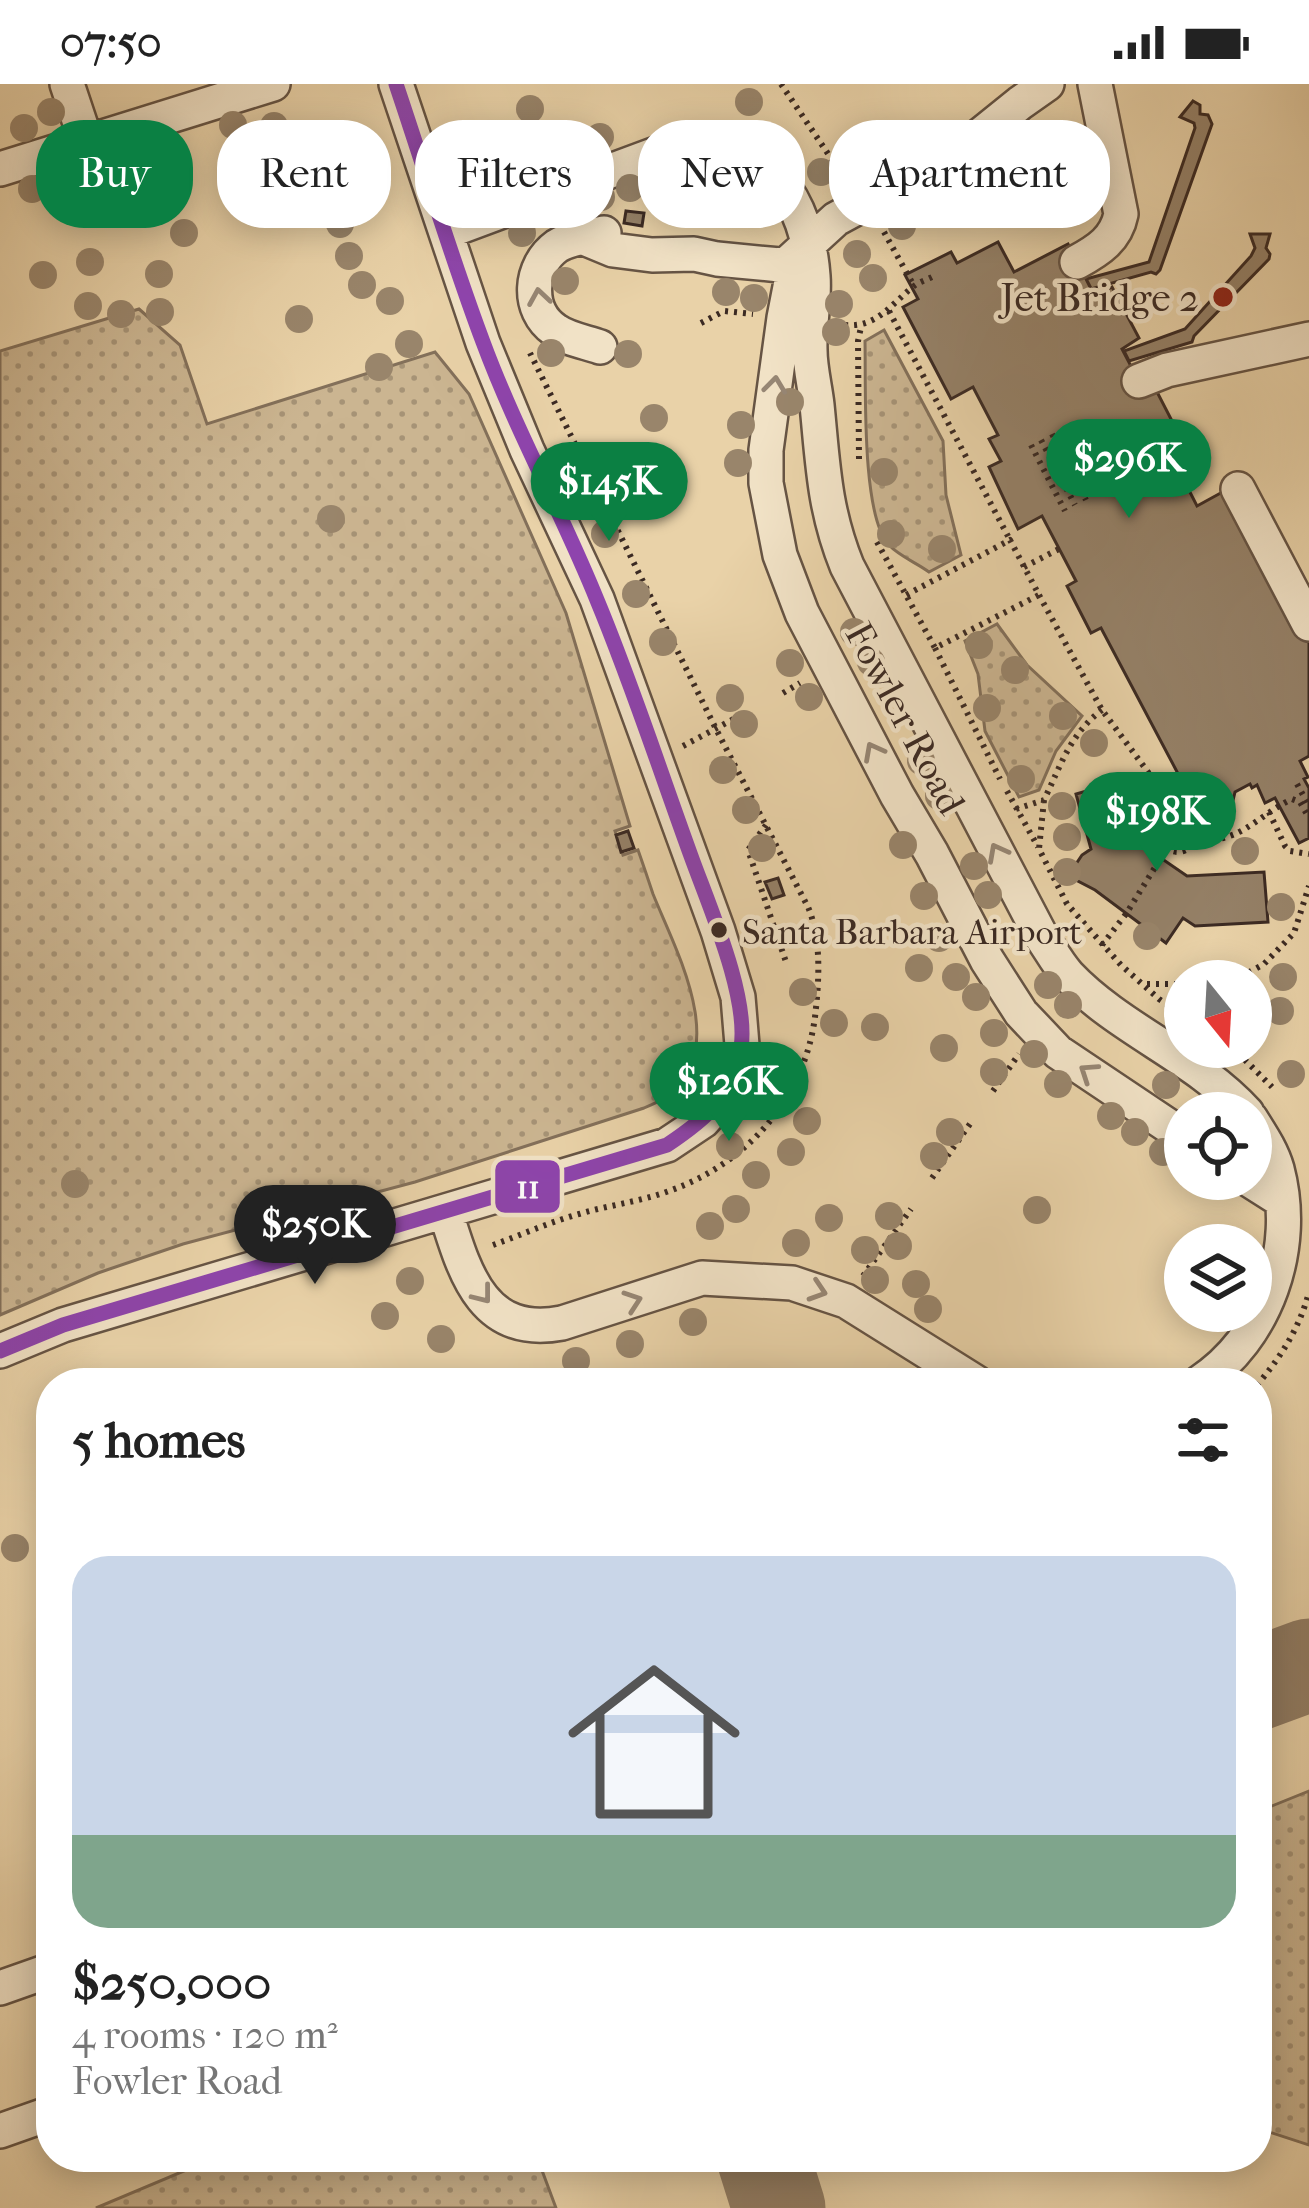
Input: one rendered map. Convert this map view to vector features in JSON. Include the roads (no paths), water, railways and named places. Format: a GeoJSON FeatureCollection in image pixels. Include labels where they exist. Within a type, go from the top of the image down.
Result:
{"type":"FeatureCollection","features":[{"type":"Feature","properties":{"kind":"street"},"geometry":{"type":"LineString","coordinates":[[67,84],[79,120]]}},
{"type":"Feature","properties":{"kind":"street"},"geometry":{"type":"LineString","coordinates":[[155,120],[272,84]]}},
{"type":"Feature","properties":{"kind":"street"},"geometry":{"type":"LineString","coordinates":[[0,1351],[83,1319],[648,1152],[703,1121],[720,1102],[737,1069],[742,1033],[738,997],[718,931],[597,599],[505,400],[396,84]]}},
{"type":"Feature","properties":{"kind":"street"},"geometry":{"type":"LineString","coordinates":[[600,347],[551,328],[542,318],[534,293],[546,257],[567,241],[615,232],[654,236],[674,241],[694,254],[780,265],[836,219],[958,153],[1047,84]]}},
{"type":"Feature","properties":{"kind":"street"},"geometry":{"type":"LineString","coordinates":[[1077,262],[1107,243],[1121,214],[1095,84]]}},
{"type":"Feature","properties":{"kind":"street","name":"Fowler Road"},"geometry":{"type":"LineString","coordinates":[[446,232],[672,146],[706,142],[747,153],[772,171],[798,211],[808,245],[814,283],[810,350],[825,495],[847,566],[1041,936],[1063,969],[1134,1028],[1228,1092]]}},
{"type":"Feature","properties":{"kind":"street"},"geometry":{"type":"LineString","coordinates":[[0,169],[36,157]]}},
{"type":"Feature","properties":{"kind":"street","name":"Fowler Road"},"geometry":{"type":"LineString","coordinates":[[808,245],[791,282],[766,450],[771,520],[802,613],[987,960],[1021,1012],[1058,1052],[1164,1123]]}},
{"type":"Feature","properties":{"kind":"street"},"geometry":{"type":"LineString","coordinates":[[1139,381],[1156,372],[1309,339]]}},
{"type":"Feature","properties":{"kind":"street"},"geometry":{"type":"LineString","coordinates":[[1238,490],[1309,624]]}},
{"type":"Feature","properties":{"kind":"street","name":"Fowler Road"},"geometry":{"type":"LineString","coordinates":[[1218,1368],[1250,1334],[1279,1260],[1281,1200],[1272,1157]]}},
{"type":"Feature","properties":{"kind":"street"},"geometry":{"type":"LineString","coordinates":[[1272,1194],[1281,1200]]}},
{"type":"Feature","properties":{"kind":"street"},"geometry":{"type":"LineString","coordinates":[[446,1213],[477,1291],[496,1311],[520,1323],[562,1323],[702,1278],[769,1280],[831,1294],[953,1368]]}},
{"type":"Feature","properties":{"kind":"street"},"geometry":{"type":"LineString","coordinates":[[0,1988],[36,1975]]}},
{"type":"Feature","properties":{"kind":"street"},"geometry":{"type":"LineString","coordinates":[[0,2131],[36,2118]]}},
{"type":"Feature","properties":{"kind":"place","name":"Jet Bridge 2"},"geometry":{"type":"Point","coordinates":[1223,297]}},
{"type":"Feature","properties":{"kind":"place","name":"Santa Barbara Airport"},"geometry":{"type":"Point","coordinates":[719,930]}}]}
